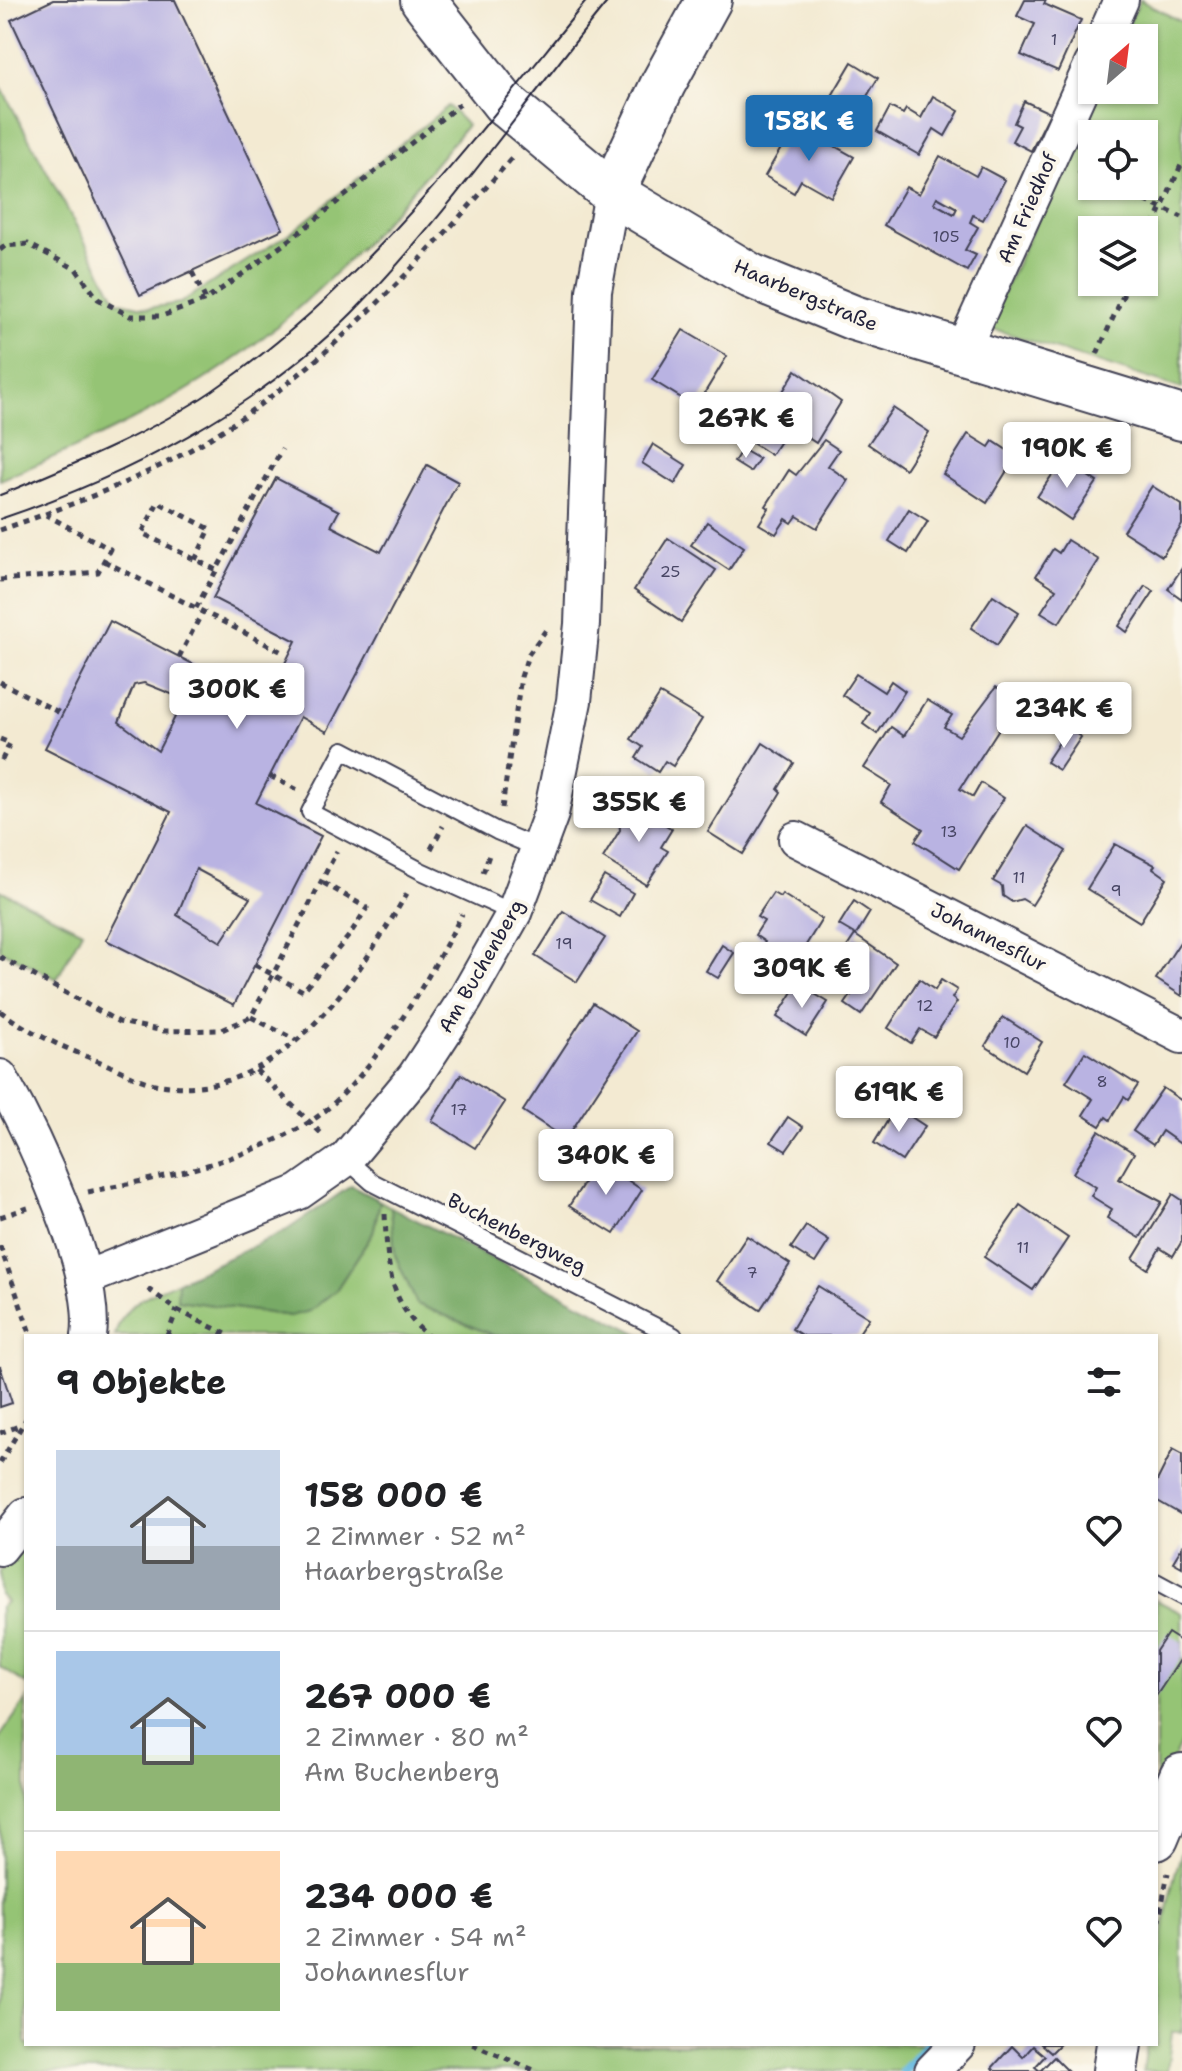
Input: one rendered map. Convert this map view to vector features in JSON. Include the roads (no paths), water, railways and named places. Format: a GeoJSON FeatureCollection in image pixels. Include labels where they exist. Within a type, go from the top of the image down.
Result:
{"type":"FeatureCollection","features":[{"type":"Feature","properties":{"kind":"street","name":"Haarbergstraße"},"geometry":{"type":"LineString","coordinates":[[423,0],[504,103],[612,193],[751,276],[854,318],[1182,418]]}},
{"type":"Feature","properties":{"kind":"street"},"geometry":{"type":"LineString","coordinates":[[612,193],[663,84],[709,0]]}},
{"type":"Feature","properties":{"kind":"street"},"geometry":{"type":"LineString","coordinates":[[1110,24],[1121,0]]}},
{"type":"Feature","properties":{"kind":"street","name":"Am Friedhof"},"geometry":{"type":"LineString","coordinates":[[962,351],[1078,95]]}},
{"type":"Feature","properties":{"kind":"street","name":"Am Buchenberg"},"geometry":{"type":"LineString","coordinates":[[84,1279],[299,1192],[346,1159],[415,1076],[466,998],[514,913],[541,849],[556,797],[574,701],[584,578],[594,291],[612,193]]}},
{"type":"Feature","properties":{"kind":"street","name":"Johannesflur"},"geometry":{"type":"LineString","coordinates":[[796,839],[1182,1036]]}},
{"type":"Feature","properties":{"kind":"street"},"geometry":{"type":"LineString","coordinates":[[0,1077],[57,1198],[84,1279],[92,1316],[89,1334]]}},
{"type":"Feature","properties":{"kind":"street"},"geometry":{"type":"LineString","coordinates":[[1162,1854],[1182,1776]]}},
{"type":"Feature","properties":{"kind":"street"},"geometry":{"type":"LineString","coordinates":[[932,2071],[956,2046]]}},
{"type":"Feature","properties":{"kind":"street"},"geometry":{"type":"LineString","coordinates":[[1115,2071],[1119,2046]]}},
{"type":"Feature","properties":{"kind":"lane"},"geometry":{"type":"LineString","coordinates":[[514,913],[421,871],[310,812],[343,750],[497,831],[541,849]]}},
{"type":"Feature","properties":{"kind":"lane","name":"Buchenbergweg"},"geometry":{"type":"LineString","coordinates":[[346,1159],[385,1189],[670,1334]]}},
{"type":"Feature","properties":{"kind":"lane"},"geometry":{"type":"LineString","coordinates":[[1158,1583],[1182,1596]]}},
{"type":"Feature","properties":{"kind":"waterway"},"geometry":{"type":"LineString","coordinates":[[904,2071],[926,2046]]}},
{"type":"Feature","properties":{"kind":"tram line"},"geometry":{"type":"LineString","coordinates":[[0,495],[162,422],[212,391],[267,350],[367,259],[413,209],[502,106],[587,0]]}},
{"type":"Feature","properties":{"kind":"tram line"},"geometry":{"type":"LineString","coordinates":[[0,519],[96,482],[188,436],[274,380],[315,348],[352,313],[420,238],[609,0]]}}]}
